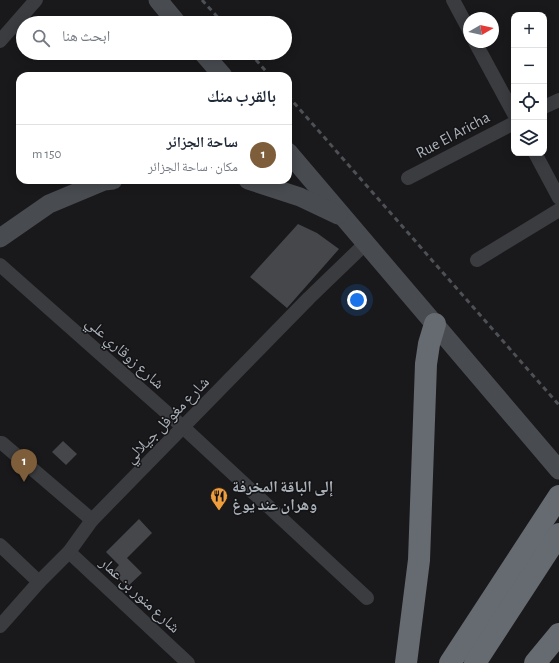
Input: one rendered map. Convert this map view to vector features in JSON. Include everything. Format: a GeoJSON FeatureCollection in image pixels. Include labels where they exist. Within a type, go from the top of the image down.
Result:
{"type":"FeatureCollection","features":[{"type":"Feature","properties":{"kind":"highway"},"geometry":{"type":"LineString","coordinates":[[406,663],[419,560],[426,364],[429,344],[435,324]]}},
{"type":"Feature","properties":{"kind":"highway"},"geometry":{"type":"LineString","coordinates":[[450,663],[559,496]]}},
{"type":"Feature","properties":{"kind":"highway"},"geometry":{"type":"LineString","coordinates":[[475,663],[559,534]]}},
{"type":"Feature","properties":{"kind":"highway"},"geometry":{"type":"LineString","coordinates":[[536,663],[559,634]]}},
{"type":"Feature","properties":{"kind":"main road"},"geometry":{"type":"LineString","coordinates":[[158,0],[171,16]]}},
{"type":"Feature","properties":{"kind":"main road"},"geometry":{"type":"LineString","coordinates":[[209,60],[220,72]]}},
{"type":"Feature","properties":{"kind":"main road"},"geometry":{"type":"LineString","coordinates":[[292,157],[555,465]]}},
{"type":"Feature","properties":{"kind":"main road"},"geometry":{"type":"LineString","coordinates":[[0,238],[49,204],[97,184]]}},
{"type":"Feature","properties":{"kind":"main road"},"geometry":{"type":"LineString","coordinates":[[260,184],[300,197],[345,218]]}},
{"type":"Feature","properties":{"kind":"street"},"geometry":{"type":"LineString","coordinates":[[22,16],[36,0]]}},
{"type":"Feature","properties":{"kind":"street"},"geometry":{"type":"LineString","coordinates":[[453,0],[463,19]]}},
{"type":"Feature","properties":{"kind":"street"},"geometry":{"type":"LineString","coordinates":[[0,41],[16,23]]}},
{"type":"Feature","properties":{"kind":"street"},"geometry":{"type":"LineString","coordinates":[[478,48],[511,108]]}},
{"type":"Feature","properties":{"kind":"street"},"geometry":{"type":"LineString","coordinates":[[547,106],[559,100]]}},
{"type":"Feature","properties":{"kind":"street","name":"Rue El Aricha"},"geometry":{"type":"LineString","coordinates":[[408,178],[511,125]]}},
{"type":"Feature","properties":{"kind":"street"},"geometry":{"type":"LineString","coordinates":[[537,156],[559,198]]}},
{"type":"Feature","properties":{"kind":"street"},"geometry":{"type":"LineString","coordinates":[[476,260],[559,210]]}},
{"type":"Feature","properties":{"kind":"street","name":"شارع مغوفل جيلالي"},"geometry":{"type":"LineString","coordinates":[[0,626],[68,552],[92,520],[184,428],[309,298],[366,243]]}},
{"type":"Feature","properties":{"kind":"street","name":"شارع زوقاري علي"},"geometry":{"type":"LineString","coordinates":[[0,265],[184,428],[367,598]]}},
{"type":"Feature","properties":{"kind":"street"},"geometry":{"type":"LineString","coordinates":[[0,442],[92,520]]}},
{"type":"Feature","properties":{"kind":"street"},"geometry":{"type":"LineString","coordinates":[[0,545],[39,582]]}},
{"type":"Feature","properties":{"kind":"street","name":"شارع منور بن عمار"},"geometry":{"type":"LineString","coordinates":[[68,552],[188,663]]}},
{"type":"Feature","properties":{"kind":"building"},"geometry":{"type":"Polygon","coordinates":[[[298,224],[317,233],[339,249],[287,308],[250,277],[298,224]]]}},
{"type":"Feature","properties":{"kind":"building"},"geometry":{"type":"Polygon","coordinates":[[[63,441],[77,454],[66,465],[52,452],[63,441]]]}},
{"type":"Feature","properties":{"kind":"building"},"geometry":{"type":"Polygon","coordinates":[[[139,519],[152,533],[127,558],[142,573],[127,587],[113,572],[119,565],[106,552],[139,519]]]}},
{"type":"Feature","properties":{"kind":"railway"},"geometry":{"type":"LineString","coordinates":[[202,0],[217,16]]}},
{"type":"Feature","properties":{"kind":"railway"},"geometry":{"type":"LineString","coordinates":[[256,60],[267,72]]}},
{"type":"Feature","properties":{"kind":"railway"},"geometry":{"type":"LineString","coordinates":[[292,101],[559,405]]}},
{"type":"Feature","properties":{"kind":"place","name":"ساحة الجزائر"},"geometry":{"type":"Point","coordinates":[24,482]}},
{"type":"Feature","properties":{"kind":"place","name":"إلى الباقة المخرفة وهران عند يوغ"},"geometry":{"type":"Point","coordinates":[219,511]}}]}
